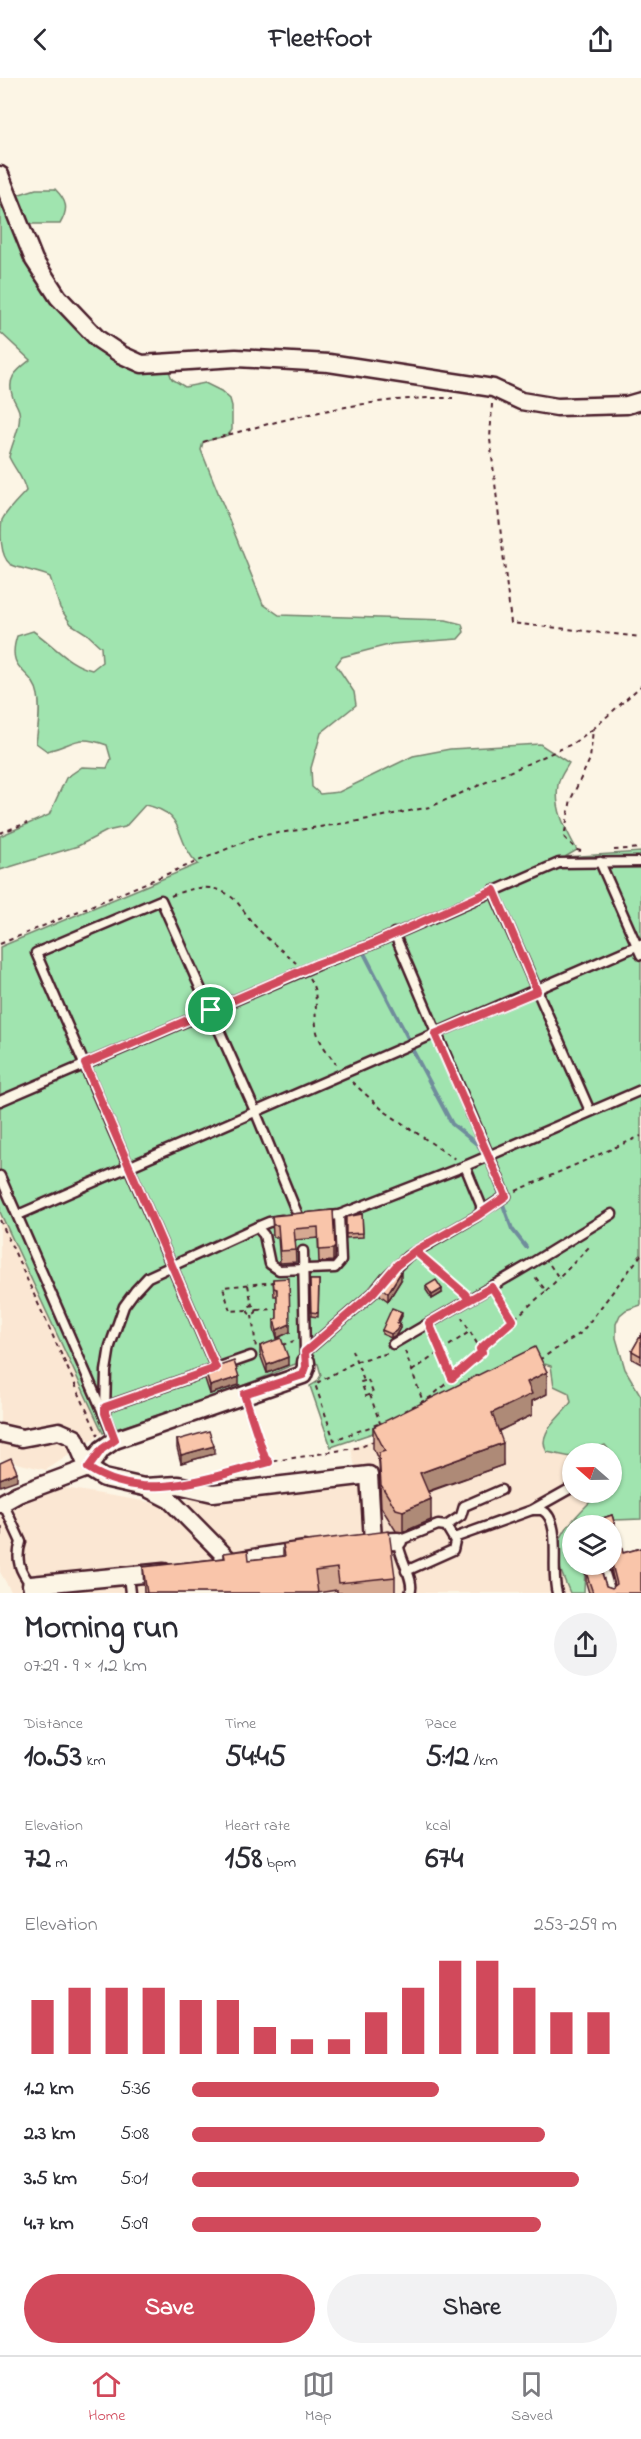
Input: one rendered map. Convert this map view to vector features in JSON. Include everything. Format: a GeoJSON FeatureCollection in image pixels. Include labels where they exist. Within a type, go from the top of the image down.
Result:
{"type":"FeatureCollection","features":[{"type":"Feature","properties":{"kind":"street"},"geometry":{"type":"LineString","coordinates":[[0,175],[34,260],[58,297],[98,339],[122,355],[142,364],[236,358],[329,363],[493,388],[521,400],[557,407],[627,405],[641,401]]}},
{"type":"Feature","properties":{"kind":"street"},"geometry":{"type":"LineString","coordinates":[[1,1503],[18,1494],[88,1468],[109,1444],[244,1394],[303,1375],[306,1357]]}},
{"type":"Feature","properties":{"kind":"street"},"geometry":{"type":"LineString","coordinates":[[0,1433],[22,1438],[59,1431],[75,1438],[88,1468],[104,1478],[144,1487],[170,1500],[231,1562]]}},
{"type":"Feature","properties":{"kind":"street"},"geometry":{"type":"LineString","coordinates":[[144,1487],[178,1485],[213,1493],[369,1475],[374,1542]]}},
{"type":"Feature","properties":{"kind":"street"},"geometry":{"type":"LineString","coordinates":[[351,1544],[398,1541]]}},
{"type":"Feature","properties":{"kind":"street"},"geometry":{"type":"LineString","coordinates":[[210,1566],[318,1548]]}},
{"type":"Feature","properties":{"kind":"street"},"geometry":{"type":"LineString","coordinates":[[31,1585],[129,1585],[182,1570]]}},
{"type":"Feature","properties":{"kind":"lane"},"geometry":{"type":"LineString","coordinates":[[18,1215],[435,1034],[640,948],[600,862]]}},
{"type":"Feature","properties":{"kind":"lane"},"geometry":{"type":"LineString","coordinates":[[0,1101],[559,863],[641,862]]}},
{"type":"Feature","properties":{"kind":"lane"},"geometry":{"type":"LineString","coordinates":[[494,890],[590,1111]]}},
{"type":"Feature","properties":{"kind":"lane"},"geometry":{"type":"LineString","coordinates":[[216,1368],[36,953],[161,900],[256,1113],[299,1218]]}},
{"type":"Feature","properties":{"kind":"lane"},"geometry":{"type":"LineString","coordinates":[[306,1357],[373,1293],[397,1265],[415,1251],[477,1216],[506,1196],[435,1034],[394,933]]}},
{"type":"Feature","properties":{"kind":"lane"},"geometry":{"type":"LineString","coordinates":[[109,1444],[105,1410],[106,1371],[110,1346],[124,1306],[148,1277],[274,1220],[339,1215],[465,1166],[641,1090]]}},
{"type":"Feature","properties":{"kind":"lane"},"geometry":{"type":"LineString","coordinates":[[465,1166],[479,1200],[481,1212]]}},
{"type":"Feature","properties":{"kind":"lane"},"geometry":{"type":"LineString","coordinates":[[0,1176],[105,1410]]}},
{"type":"Feature","properties":{"kind":"lane"},"geometry":{"type":"LineString","coordinates":[[399,1343],[612,1214]]}},
{"type":"Feature","properties":{"kind":"lane"},"geometry":{"type":"LineString","coordinates":[[257,1227],[264,1235],[270,1264],[273,1267],[279,1270],[335,1268],[341,1261],[339,1215]]}},
{"type":"Feature","properties":{"kind":"lane"},"geometry":{"type":"LineString","coordinates":[[303,1251],[306,1357]]}},
{"type":"Feature","properties":{"kind":"lane"},"geometry":{"type":"LineString","coordinates":[[105,1410],[251,1356]]}},
{"type":"Feature","properties":{"kind":"lane"},"geometry":{"type":"LineString","coordinates":[[410,1593],[411,1585],[398,1550],[398,1541],[438,1525],[446,1526],[461,1516],[464,1506],[501,1490]]}},
{"type":"Feature","properties":{"kind":"lane"},"geometry":{"type":"LineString","coordinates":[[454,1538],[532,1510],[562,1493]]}},
{"type":"Feature","properties":{"kind":"lane"},"geometry":{"type":"LineString","coordinates":[[1,1503],[21,1542],[17,1554],[21,1571],[31,1585]]}},
{"type":"Feature","properties":{"kind":"lane"},"geometry":{"type":"LineString","coordinates":[[532,1510],[542,1510],[552,1519],[554,1577],[557,1593]]}},
{"type":"Feature","properties":{"kind":"lane"},"geometry":{"type":"LineString","coordinates":[[406,1571],[453,1550],[454,1538],[446,1526]]}},
{"type":"Feature","properties":{"kind":"lane"},"geometry":{"type":"LineString","coordinates":[[605,1575],[611,1593]]}},
{"type":"Feature","properties":{"kind":"path"},"geometry":{"type":"LineString","coordinates":[[493,388],[490,439],[511,623],[641,637]]}},
{"type":"Feature","properties":{"kind":"path"},"geometry":{"type":"LineString","coordinates":[[203,442],[320,412],[419,398],[460,399]]}},
{"type":"Feature","properties":{"kind":"path"},"geometry":{"type":"LineString","coordinates":[[0,944],[258,836],[353,822],[430,807],[572,744],[593,729],[641,686]]}},
{"type":"Feature","properties":{"kind":"path"},"geometry":{"type":"LineString","coordinates":[[585,852],[577,850],[564,837],[571,799],[590,759],[593,729]]}},
{"type":"Feature","properties":{"kind":"path"},"geometry":{"type":"LineString","coordinates":[[0,833],[27,823]]}},
{"type":"Feature","properties":{"kind":"path"},"geometry":{"type":"LineString","coordinates":[[608,851],[641,848]]}},
{"type":"Feature","properties":{"kind":"path"},"geometry":{"type":"LineString","coordinates":[[161,900],[187,889],[210,887],[221,891],[237,903],[255,926],[304,970],[317,995],[316,1028],[319,1038],[344,1074],[384,1112],[465,1166]]}},
{"type":"Feature","properties":{"kind":"path"},"geometry":{"type":"LineString","coordinates":[[506,1196],[641,1136]]}},
{"type":"Feature","properties":{"kind":"path"},"geometry":{"type":"LineString","coordinates":[[0,1220],[84,1402],[109,1444]]}},
{"type":"Feature","properties":{"kind":"path"},"geometry":{"type":"LineString","coordinates":[[480,1349],[546,1291],[589,1246]]}},
{"type":"Feature","properties":{"kind":"path"},"geometry":{"type":"LineString","coordinates":[[415,1251],[469,1300]]}},
{"type":"Feature","properties":{"kind":"path"},"geometry":{"type":"LineString","coordinates":[[531,1365],[580,1333],[641,1254]]}},
{"type":"Feature","properties":{"kind":"path"},"geometry":{"type":"LineString","coordinates":[[543,1255],[559,1278]]}},
{"type":"Feature","properties":{"kind":"path"},"geometry":{"type":"LineString","coordinates":[[527,1266],[546,1291]]}},
{"type":"Feature","properties":{"kind":"path"},"geometry":{"type":"LineString","coordinates":[[252,1305],[247,1310],[230,1311],[223,1287],[278,1282]]}},
{"type":"Feature","properties":{"kind":"path"},"geometry":{"type":"LineString","coordinates":[[248,1284],[252,1305],[257,1310]]}},
{"type":"Feature","properties":{"kind":"path"},"geometry":{"type":"LineString","coordinates":[[492,1287],[513,1320]]}},
{"type":"Feature","properties":{"kind":"path"},"geometry":{"type":"LineString","coordinates":[[397,1415],[423,1402],[482,1352],[456,1308]]}},
{"type":"Feature","properties":{"kind":"path"},"geometry":{"type":"LineString","coordinates":[[252,1315],[257,1310],[277,1309]]}},
{"type":"Feature","properties":{"kind":"path"},"geometry":{"type":"LineString","coordinates":[[247,1310],[252,1315],[257,1354],[251,1356]]}},
{"type":"Feature","properties":{"kind":"path"},"geometry":{"type":"LineString","coordinates":[[429,1323],[452,1378]]}},
{"type":"Feature","properties":{"kind":"path"},"geometry":{"type":"LineString","coordinates":[[412,1371],[470,1332]]}},
{"type":"Feature","properties":{"kind":"path"},"geometry":{"type":"LineString","coordinates":[[276,1347],[305,1337]]}},
{"type":"Feature","properties":{"kind":"path"},"geometry":{"type":"LineString","coordinates":[[389,1419],[334,1440],[315,1384],[357,1361],[399,1343],[423,1402]]}},
{"type":"Feature","properties":{"kind":"path"},"geometry":{"type":"LineString","coordinates":[[352,1350],[364,1381],[361,1382],[366,1396],[369,1395],[380,1424]]}},
{"type":"Feature","properties":{"kind":"path"},"geometry":{"type":"LineString","coordinates":[[364,1381],[368,1380],[371,1386],[373,1393],[369,1395]]}},
{"type":"Feature","properties":{"kind":"path"},"geometry":{"type":"LineString","coordinates":[[244,1394],[265,1458],[269,1462]]}},
{"type":"Feature","properties":{"kind":"path"},"geometry":{"type":"LineString","coordinates":[[201,1479],[269,1462],[361,1447],[379,1439]]}},
{"type":"Feature","properties":{"kind":"shaded area"},"geometry":{"type":"Polygon","coordinates":[[[0,1212],[103,1433],[46,1470],[0,1459],[0,1212]]]}},
{"type":"Feature","properties":{"kind":"shaded area"},"geometry":{"type":"Polygon","coordinates":[[[545,1364],[551,1366],[554,1386],[570,1393],[571,1402],[544,1435],[543,1445],[547,1452],[562,1455],[562,1503],[590,1503],[579,1515],[562,1515],[562,1536],[557,1560],[570,1593],[12,1593],[0,1572],[0,1518],[13,1504],[59,1487],[155,1503],[358,1481],[351,1449],[448,1406],[466,1402],[545,1364]]]}},
{"type":"Feature","properties":{"kind":"green space"},"geometry":{"type":"Polygon","coordinates":[[[0,176],[10,197],[36,189],[55,189],[62,197],[66,209],[60,224],[21,224],[34,260],[122,355],[166,363],[172,379],[185,387],[205,383],[221,391],[230,399],[232,430],[228,435],[203,442],[201,450],[263,604],[279,615],[446,620],[462,624],[464,632],[458,639],[392,644],[342,657],[336,665],[354,692],[356,705],[321,733],[311,768],[312,787],[320,794],[339,792],[413,756],[450,749],[540,744],[569,763],[562,774],[557,794],[559,811],[577,850],[565,857],[641,852],[641,1305],[626,1310],[620,1315],[616,1324],[616,1338],[625,1369],[641,1396],[641,1519],[622,1520],[622,1515],[577,1515],[589,1503],[622,1503],[622,1443],[562,1443],[562,1455],[547,1452],[544,1438],[571,1402],[569,1393],[554,1386],[551,1366],[545,1364],[466,1402],[331,1447],[310,1386],[317,1382],[321,1375],[318,1364],[312,1362],[294,1365],[229,1391],[103,1433],[0,1212],[0,947],[198,864],[190,855],[178,828],[168,814],[145,805],[125,827],[107,831],[78,846],[0,870],[0,836],[49,815],[66,778],[82,767],[107,768],[111,759],[107,745],[88,740],[76,741],[47,751],[36,743],[38,695],[31,680],[17,664],[14,648],[17,636],[33,631],[75,664],[92,670],[102,662],[101,647],[71,624],[60,608],[50,577],[10,564],[4,555],[1,537],[2,520],[26,491],[9,457],[20,417],[11,385],[17,372],[30,360],[0,332],[0,176]]]}},
{"type":"Feature","properties":{"kind":"green space"},"geometry":{"type":"Polygon","coordinates":[[[562,1537],[562,1574],[557,1552],[562,1537]]]}},
{"type":"Feature","properties":{"kind":"green space"},"geometry":{"type":"Polygon","coordinates":[[[562,1575],[585,1575],[584,1593],[570,1593],[562,1575]]]}},
{"type":"Feature","properties":{"kind":"building"},"geometry":{"type":"Polygon","coordinates":[[[333,1210],[335,1247],[333,1249],[319,1250],[318,1227],[294,1229],[296,1250],[280,1251],[278,1225],[273,1225],[272,1216],[333,1210]]]}},
{"type":"Feature","properties":{"kind":"building"},"geometry":{"type":"Polygon","coordinates":[[[362,1214],[363,1233],[346,1234],[346,1217],[362,1214]]]}},
{"type":"Feature","properties":{"kind":"building"},"geometry":{"type":"Polygon","coordinates":[[[396,1268],[401,1272],[388,1293],[380,1287],[396,1268]]]}},
{"type":"Feature","properties":{"kind":"building"},"geometry":{"type":"Polygon","coordinates":[[[289,1278],[290,1324],[277,1330],[274,1320],[277,1318],[277,1289],[274,1288],[273,1279],[289,1278]]]}},
{"type":"Feature","properties":{"kind":"building"},"geometry":{"type":"Polygon","coordinates":[[[310,1280],[319,1280],[318,1313],[311,1312],[310,1280]]]}},
{"type":"Feature","properties":{"kind":"building"},"geometry":{"type":"Polygon","coordinates":[[[436,1280],[442,1289],[432,1295],[426,1286],[436,1280]]]}},
{"type":"Feature","properties":{"kind":"building"},"geometry":{"type":"Polygon","coordinates":[[[392,1308],[402,1312],[397,1323],[400,1324],[391,1334],[382,1330],[392,1308]]]}},
{"type":"Feature","properties":{"kind":"building"},"geometry":{"type":"Polygon","coordinates":[[[641,1335],[641,1356],[632,1351],[641,1335]]]}},
{"type":"Feature","properties":{"kind":"building"},"geometry":{"type":"Polygon","coordinates":[[[281,1338],[288,1357],[267,1365],[260,1346],[281,1338]]]}},
{"type":"Feature","properties":{"kind":"building"},"geometry":{"type":"Polygon","coordinates":[[[535,1347],[547,1372],[527,1382],[532,1394],[492,1413],[503,1443],[420,1473],[431,1499],[403,1511],[396,1509],[381,1485],[379,1453],[385,1451],[373,1427],[535,1347]]]}},
{"type":"Feature","properties":{"kind":"building"},"geometry":{"type":"Polygon","coordinates":[[[234,1361],[239,1377],[210,1386],[205,1371],[234,1361]]]}},
{"type":"Feature","properties":{"kind":"building"},"geometry":{"type":"Polygon","coordinates":[[[209,1431],[214,1446],[181,1455],[177,1440],[209,1431]]]}},
{"type":"Feature","properties":{"kind":"building"},"geometry":{"type":"Polygon","coordinates":[[[11,1458],[17,1472],[0,1479],[0,1463],[11,1458]]]}},
{"type":"Feature","properties":{"kind":"building"},"geometry":{"type":"Polygon","coordinates":[[[389,1531],[395,1577],[339,1583],[337,1568],[315,1571],[318,1593],[147,1593],[143,1567],[225,1558],[224,1553],[248,1550],[249,1560],[285,1556],[283,1544],[389,1531]]]}},
{"type":"Feature","properties":{"kind":"building"},"geometry":{"type":"Polygon","coordinates":[[[641,1548],[641,1593],[593,1593],[587,1575],[603,1575],[606,1586],[612,1588],[617,1584],[615,1575],[622,1575],[622,1550],[623,1553],[641,1548]]]}},
{"type":"Feature","properties":{"kind":"waterway"},"geometry":{"type":"LineString","coordinates":[[365,955],[409,1040]]}},
{"type":"Feature","properties":{"kind":"waterway"},"geometry":{"type":"LineString","coordinates":[[412,1049],[452,1124],[478,1145],[484,1154]]}},
{"type":"Feature","properties":{"kind":"waterway"},"geometry":{"type":"LineString","coordinates":[[495,1180],[500,1195]]}},
{"type":"Feature","properties":{"kind":"waterway"},"geometry":{"type":"LineString","coordinates":[[502,1202],[512,1229],[526,1247]]}},
{"type":"Feature","properties":{"kind":"route"},"geometry":{"type":"LineString","coordinates":[[211,1010],[85,1064],[216,1368],[105,1407],[115,1440],[102,1449],[88,1468],[104,1478],[126,1485],[144,1487],[178,1485],[269,1462],[265,1458],[244,1394],[303,1375],[306,1367],[305,1352],[373,1293],[397,1265],[415,1251],[469,1300],[429,1323],[452,1378],[482,1352],[480,1349],[513,1320],[492,1287],[469,1300],[465,1294],[415,1251],[477,1216],[506,1196],[435,1034],[537,991],[494,890],[370,945],[317,964],[211,1010]]}}]}
